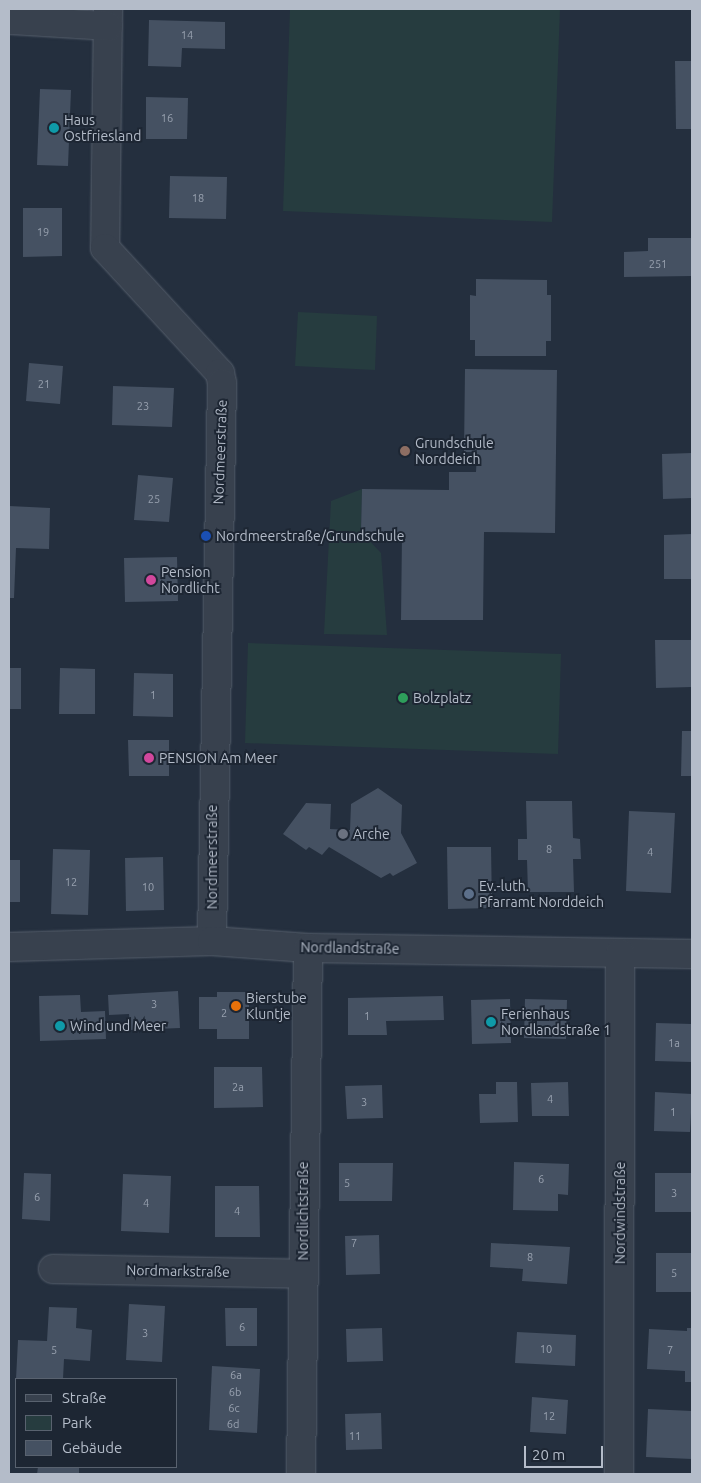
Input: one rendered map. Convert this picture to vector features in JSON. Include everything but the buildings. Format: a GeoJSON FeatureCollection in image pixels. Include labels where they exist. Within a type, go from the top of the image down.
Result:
{"type":"FeatureCollection","features":[{"type":"Feature","properties":{"kind":"street"},"geometry":{"type":"LineString","coordinates":[[9,20],[108,17]]}},
{"type":"Feature","properties":{"kind":"street","name":"Nordmeerstraße"},"geometry":{"type":"LineString","coordinates":[[108,17],[105,248],[220,373],[222,383],[212,940]]}},
{"type":"Feature","properties":{"kind":"street","name":"Nordlandstraße"},"geometry":{"type":"LineString","coordinates":[[9,947],[212,940],[308,948],[692,954]]}},
{"type":"Feature","properties":{"kind":"street","name":"Nordlichtstraße"},"geometry":{"type":"LineString","coordinates":[[301,1474],[308,948]]}},
{"type":"Feature","properties":{"kind":"street","name":"Nordwindstraße"},"geometry":{"type":"LineString","coordinates":[[619,1474],[620,952]]}},
{"type":"Feature","properties":{"kind":"street","name":"Nordmarkstraße"},"geometry":{"type":"LineString","coordinates":[[53,1268],[303,1274]]}},
{"type":"Feature","properties":{"kind":"green space"},"geometry":{"type":"Polygon","coordinates":[[[290,9],[560,9],[552,222],[283,211],[290,9]]]}},
{"type":"Feature","properties":{"kind":"green space"},"geometry":{"type":"Polygon","coordinates":[[[298,312],[377,316],[375,370],[295,366],[298,312]]]}},
{"type":"Feature","properties":{"kind":"green space"},"geometry":{"type":"Polygon","coordinates":[[[362,489],[361,532],[381,553],[387,635],[324,634],[331,501],[362,489]]]}},
{"type":"Feature","properties":{"kind":"green space","name":"Bolzplatz"},"geometry":{"type":"Polygon","coordinates":[[[248,643],[561,654],[558,754],[245,743],[248,643]]]}},
{"type":"Feature","properties":{"kind":"place","name":"Haus Ostfriesland"},"geometry":{"type":"Point","coordinates":[54,128]}},
{"type":"Feature","properties":{"kind":"place","name":"Grundschule Norddeich"},"geometry":{"type":"Point","coordinates":[405,451]}},
{"type":"Feature","properties":{"kind":"place","name":"Nordmeerstraße/Grundschule"},"geometry":{"type":"Point","coordinates":[206,536]}},
{"type":"Feature","properties":{"kind":"place","name":"Pension Nordlicht"},"geometry":{"type":"Point","coordinates":[151,580]}},
{"type":"Feature","properties":{"kind":"place","name":"Bolzplatz"},"geometry":{"type":"Point","coordinates":[403,698]}},
{"type":"Feature","properties":{"kind":"place","name":"PENSION Am Meer"},"geometry":{"type":"Point","coordinates":[149,758]}},
{"type":"Feature","properties":{"kind":"place","name":"Arche"},"geometry":{"type":"Point","coordinates":[343,834]}},
{"type":"Feature","properties":{"kind":"place","name":"Ev.-luth. Pfarramt Norddeich"},"geometry":{"type":"Point","coordinates":[469,894]}},
{"type":"Feature","properties":{"kind":"place","name":"Bierstube Kluntje"},"geometry":{"type":"Point","coordinates":[236,1006]}},
{"type":"Feature","properties":{"kind":"place","name":"Ferienhaus Nordlandstraße 1"},"geometry":{"type":"Point","coordinates":[491,1022]}},
{"type":"Feature","properties":{"kind":"place","name":"Wind und Meer"},"geometry":{"type":"Point","coordinates":[60,1026]}}]}
